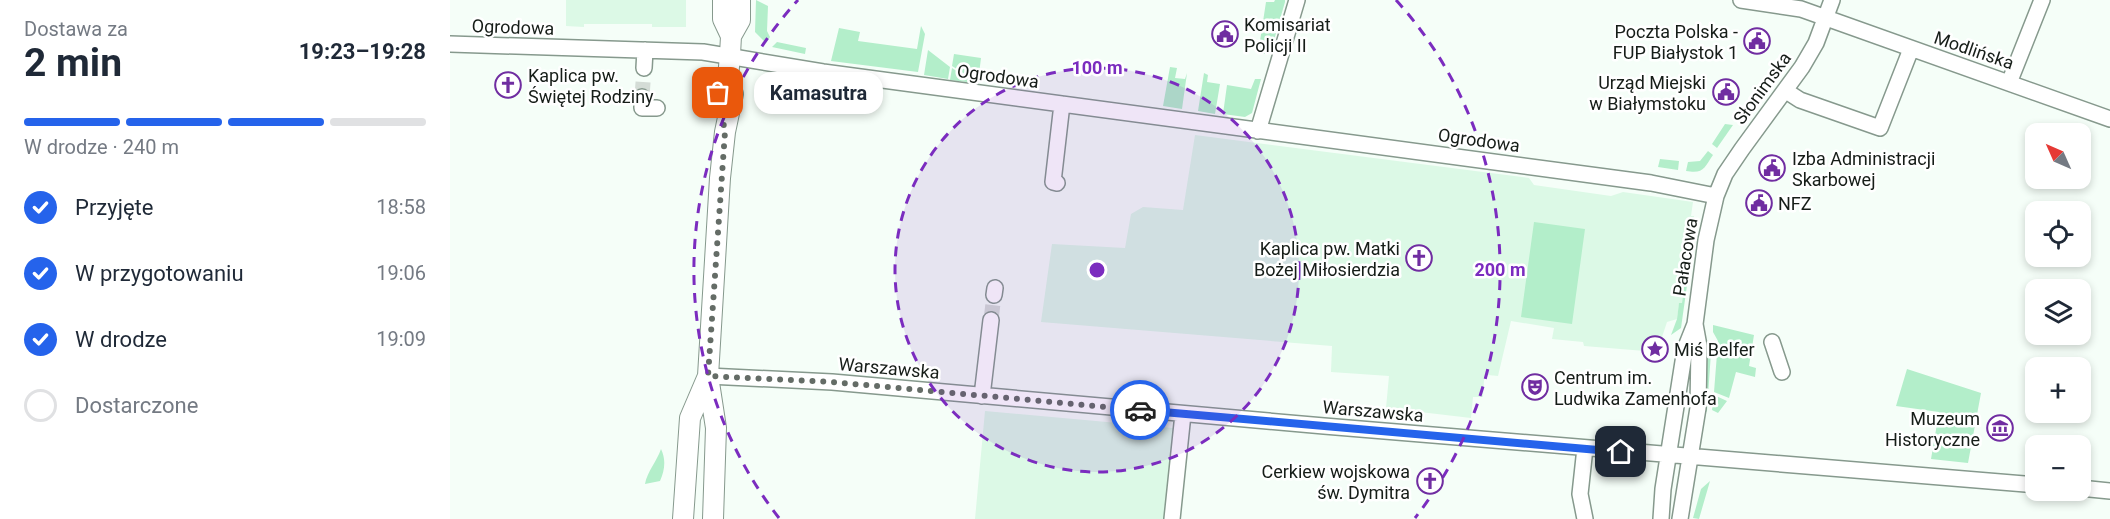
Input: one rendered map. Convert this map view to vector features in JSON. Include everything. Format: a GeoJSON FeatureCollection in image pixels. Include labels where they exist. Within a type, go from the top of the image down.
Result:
{"type":"FeatureCollection","features":[{"type":"Feature","properties":{"kind":"main road"},"geometry":{"type":"LineString","coordinates":[[723,0],[723,19],[731,46]]}},
{"type":"Feature","properties":{"kind":"main road"},"geometry":{"type":"LineString","coordinates":[[713,519],[716,428],[708,376],[725,132],[734,94],[728,78],[731,46],[740,20],[740,0]]}},
{"type":"Feature","properties":{"kind":"main road"},"geometry":{"type":"LineString","coordinates":[[683,519],[690,418],[708,376]]}},
{"type":"Feature","properties":{"kind":"street"},"geometry":{"type":"LineString","coordinates":[[1258,130],[1297,0]]}},
{"type":"Feature","properties":{"kind":"street","name":"Modlińska"},"geometry":{"type":"LineString","coordinates":[[1741,0],[1801,9],[2110,119]]}},
{"type":"Feature","properties":{"kind":"street","name":"Słonimska"},"geometry":{"type":"LineString","coordinates":[[1716,196],[1725,174],[1786,91],[1812,51],[1832,0]]}},
{"type":"Feature","properties":{"kind":"street"},"geometry":{"type":"LineString","coordinates":[[2009,83],[2042,0]]}},
{"type":"Feature","properties":{"kind":"street","name":"Ogrodowa"},"geometry":{"type":"LineString","coordinates":[[450,44],[703,52],[731,46],[823,72],[1644,182],[1716,196]]}},
{"type":"Feature","properties":{"kind":"street"},"geometry":{"type":"LineString","coordinates":[[1786,91],[1800,100],[1880,128],[1911,49]]}},
{"type":"Feature","properties":{"kind":"street"},"geometry":{"type":"LineString","coordinates":[[644,68],[645,51]]}},
{"type":"Feature","properties":{"kind":"street"},"geometry":{"type":"LineString","coordinates":[[642,97],[642,108],[657,108]]}},
{"type":"Feature","properties":{"kind":"street"},"geometry":{"type":"LineString","coordinates":[[1057,183],[1053,182],[1062,104]]}},
{"type":"Feature","properties":{"kind":"street","name":"Pałacowa"},"geometry":{"type":"LineString","coordinates":[[1661,519],[1663,489],[1685,349],[1695,324],[1706,240],[1716,196]]}},
{"type":"Feature","properties":{"kind":"street"},"geometry":{"type":"LineString","coordinates":[[982,396],[991,320]]}},
{"type":"Feature","properties":{"kind":"street","name":"Pałacowa"},"geometry":{"type":"LineString","coordinates":[[1680,519],[1698,408],[1699,346],[1695,324]]}},
{"type":"Feature","properties":{"kind":"street"},"geometry":{"type":"LineString","coordinates":[[1772,342],[1782,372]]}},
{"type":"Feature","properties":{"kind":"street","name":"Warszawska"},"geometry":{"type":"LineString","coordinates":[[708,376],[811,381],[2025,484]]}},
{"type":"Feature","properties":{"kind":"street"},"geometry":{"type":"LineString","coordinates":[[1172,519],[1183,414]]}},
{"type":"Feature","properties":{"kind":"street"},"geometry":{"type":"LineString","coordinates":[[1585,448],[1580,494],[1585,519]]}},
{"type":"Feature","properties":{"kind":"street"},"geometry":{"type":"LineString","coordinates":[[2091,489],[2110,490]]}},
{"type":"Feature","properties":{"kind":"shaded area"},"geometry":{"type":"Polygon","coordinates":[[[566,0],[686,0],[686,27],[652,27],[652,24],[566,26],[566,0]]]}},
{"type":"Feature","properties":{"kind":"shaded area"},"geometry":{"type":"Polygon","coordinates":[[[1195,135],[1529,178],[1534,185],[1611,196],[1623,192],[1693,202],[1691,216],[1694,216],[1682,304],[1679,304],[1677,319],[1667,322],[1657,352],[1584,346],[1583,342],[1552,339],[1554,328],[1511,321],[1498,376],[1488,375],[1484,380],[1483,397],[1473,397],[1471,418],[1386,408],[1389,376],[1331,372],[1332,346],[1041,322],[1052,244],[1125,248],[1131,214],[1143,207],[1183,210],[1195,135]]]}},
{"type":"Feature","properties":{"kind":"shaded area"},"geometry":{"type":"Polygon","coordinates":[[[985,411],[1173,428],[1164,519],[975,519],[985,411]]]}},
{"type":"Feature","properties":{"kind":"green space"},"geometry":{"type":"Polygon","coordinates":[[[756,0],[768,6],[767,31],[770,37],[766,43],[755,32],[756,0]]]}},
{"type":"Feature","properties":{"kind":"green space"},"geometry":{"type":"Polygon","coordinates":[[[1285,0],[1285,2],[1270,54],[1258,54],[1266,2],[1285,0]]]}},
{"type":"Feature","properties":{"kind":"green space"},"geometry":{"type":"Polygon","coordinates":[[[921,26],[925,34],[918,72],[831,61],[839,28],[860,32],[858,41],[917,49],[921,26]]]}},
{"type":"Feature","properties":{"kind":"green space"},"geometry":{"type":"Polygon","coordinates":[[[777,42],[806,48],[805,54],[772,47],[777,42]]]}},
{"type":"Feature","properties":{"kind":"green space"},"geometry":{"type":"Polygon","coordinates":[[[928,50],[950,67],[948,79],[924,75],[928,50]]]}},
{"type":"Feature","properties":{"kind":"green space"},"geometry":{"type":"Polygon","coordinates":[[[954,54],[981,58],[978,82],[952,66],[954,54]]]}},
{"type":"Feature","properties":{"kind":"green space"},"geometry":{"type":"Polygon","coordinates":[[[1170,67],[1177,68],[1175,78],[1185,79],[1187,73],[1182,109],[1163,106],[1170,67]]]}},
{"type":"Feature","properties":{"kind":"green space"},"geometry":{"type":"Polygon","coordinates":[[[952,68],[975,83],[950,80],[952,68]]]}},
{"type":"Feature","properties":{"kind":"green space"},"geometry":{"type":"Polygon","coordinates":[[[1204,73],[1208,75],[1207,82],[1220,84],[1215,114],[1198,111],[1204,73]]]}},
{"type":"Feature","properties":{"kind":"green space"},"geometry":{"type":"Polygon","coordinates":[[[1255,79],[1261,79],[1252,113],[1245,117],[1223,114],[1227,85],[1251,89],[1255,79]]]}},
{"type":"Feature","properties":{"kind":"green space"},"geometry":{"type":"Polygon","coordinates":[[[1725,124],[1733,125],[1717,148],[1712,144],[1725,124]]]}},
{"type":"Feature","properties":{"kind":"green space"},"geometry":{"type":"Polygon","coordinates":[[[1708,151],[1713,155],[1703,169],[1697,172],[1686,171],[1688,162],[1700,161],[1708,151]]]}},
{"type":"Feature","properties":{"kind":"green space"},"geometry":{"type":"Polygon","coordinates":[[[1660,159],[1679,161],[1678,170],[1658,167],[1660,159]]]}},
{"type":"Feature","properties":{"kind":"green space"},"geometry":{"type":"Polygon","coordinates":[[[1534,222],[1585,229],[1572,324],[1521,317],[1534,222]]]}},
{"type":"Feature","properties":{"kind":"green space"},"geometry":{"type":"Polygon","coordinates":[[[1687,264],[1690,264],[1681,328],[1671,335],[1677,319],[1679,303],[1682,303],[1687,264]]]}},
{"type":"Feature","properties":{"kind":"green space"},"geometry":{"type":"Polygon","coordinates":[[[1713,325],[1754,335],[1749,366],[1756,368],[1755,377],[1736,372],[1729,398],[1714,392],[1718,341],[1713,332],[1713,325]]]}},
{"type":"Feature","properties":{"kind":"green space"},"geometry":{"type":"Polygon","coordinates":[[[1707,351],[1711,352],[1705,413],[1703,412],[1707,351]]]}},
{"type":"Feature","properties":{"kind":"green space"},"geometry":{"type":"Polygon","coordinates":[[[1907,369],[1981,393],[1968,463],[1931,459],[1939,412],[1896,406],[1907,369]]]}},
{"type":"Feature","properties":{"kind":"green space"},"geometry":{"type":"Polygon","coordinates":[[[1714,395],[1727,401],[1718,413],[1712,410],[1714,395]]]}},
{"type":"Feature","properties":{"kind":"green space"},"geometry":{"type":"Polygon","coordinates":[[[661,449],[664,465],[660,481],[645,484],[648,475],[661,449]]]}},
{"type":"Feature","properties":{"kind":"green space"},"geometry":{"type":"Polygon","coordinates":[[[1710,481],[1699,519],[1693,518],[1701,489],[1710,481]]]}},
{"type":"Feature","properties":{"kind":"tunnel"},"geometry":{"type":"LineString","coordinates":[[642,97],[644,68]]}},
{"type":"Feature","properties":{"kind":"tunnel"},"geometry":{"type":"LineString","coordinates":[[991,320],[994,295]]}},
{"type":"Feature","properties":{"kind":"way so far"},"geometry":{"type":"LineString","coordinates":[[718,93],[725,132],[716,235],[708,376],[832,382],[1140,410]]}},
{"type":"Feature","properties":{"kind":"place","name":"Komisariat Policji II"},"geometry":{"type":"Point","coordinates":[1225,34]}},
{"type":"Feature","properties":{"kind":"place","name":"Poczta Polska - FUP Białystok 1"},"geometry":{"type":"Point","coordinates":[1757,41]}},
{"type":"Feature","properties":{"kind":"place","name":"Kaplica pw. Świętej Rodziny"},"geometry":{"type":"Point","coordinates":[508,85]}},
{"type":"Feature","properties":{"kind":"place","name":"Urząd Miejski w Białymstoku"},"geometry":{"type":"Point","coordinates":[1726,92]}},
{"type":"Feature","properties":{"kind":"place","name":"Kamasutra"},"geometry":{"type":"Point","coordinates":[718,93]}},
{"type":"Feature","properties":{"kind":"place","name":"Izba Administracji Skarbowej"},"geometry":{"type":"Point","coordinates":[1772,168]}},
{"type":"Feature","properties":{"kind":"place","name":"NFZ"},"geometry":{"type":"Point","coordinates":[1759,203]}},
{"type":"Feature","properties":{"kind":"place","name":"Kaplica pw. Matki Bożej Miłosierdzia"},"geometry":{"type":"Point","coordinates":[1419,258]}},
{"type":"Feature","properties":{"kind":"place","name":"Miś Belfer"},"geometry":{"type":"Point","coordinates":[1655,349]}},
{"type":"Feature","properties":{"kind":"place","name":"Centrum im. Ludwika Zamenhofa"},"geometry":{"type":"Point","coordinates":[1535,387]}},
{"type":"Feature","properties":{"kind":"place","name":"Muzeum Historyczne"},"geometry":{"type":"Point","coordinates":[2000,428]}},
{"type":"Feature","properties":{"kind":"place","name":"Cerkiew wojskowa św. Dymitra"},"geometry":{"type":"Point","coordinates":[1430,481]}},
{"type":"Feature","properties":{"kind":"route"},"geometry":{"type":"LineString","coordinates":[[1140,410],[1621,452]]}}]}
